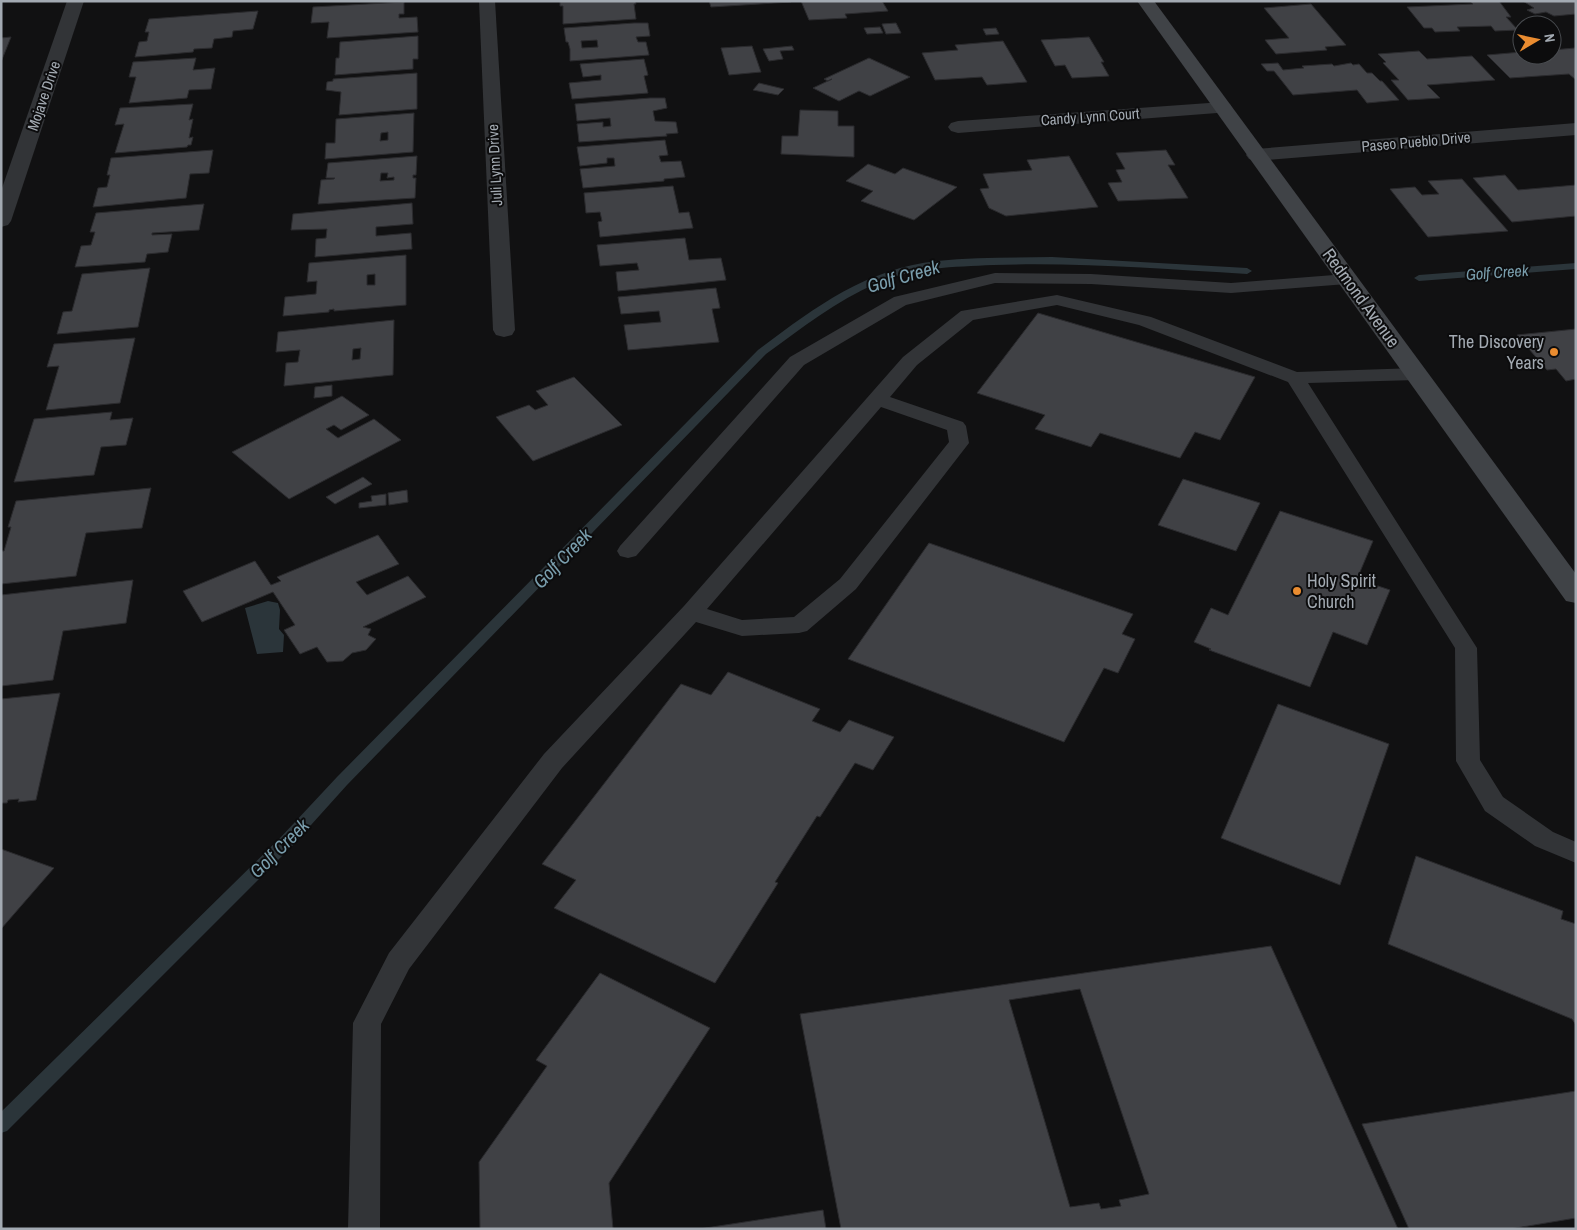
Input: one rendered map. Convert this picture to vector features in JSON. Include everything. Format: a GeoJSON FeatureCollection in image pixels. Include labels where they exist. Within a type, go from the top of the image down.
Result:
{"type":"FeatureCollection","features":[{"type":"Feature","properties":{"kind":"street","name":"Mojave Drive"},"geometry":{"type":"LineString","coordinates":[[1,221],[6,192],[76,1]]}},
{"type":"Feature","properties":{"kind":"street","name":"Juli Lynn Drive"},"geometry":{"type":"LineString","coordinates":[[487,1],[504,330]]}},
{"type":"Feature","properties":{"kind":"street","name":"Redmond Avenue"},"geometry":{"type":"LineString","coordinates":[[1145,1],[1576,594]]}},
{"type":"Feature","properties":{"kind":"street","name":"Candy Lynn Court"},"geometry":{"type":"LineString","coordinates":[[958,127],[1223,108]]}},
{"type":"Feature","properties":{"kind":"street","name":"Paseo Pueblo Drive"},"geometry":{"type":"LineString","coordinates":[[1256,155],[1576,129]]}},
{"type":"Feature","properties":{"kind":"lane"},"geometry":{"type":"LineString","coordinates":[[628,551],[798,361],[900,301],[995,278],[1091,279],[1231,288],[1347,279]]}},
{"type":"Feature","properties":{"kind":"lane"},"geometry":{"type":"LineString","coordinates":[[364,1229],[367,1023],[399,961],[553,761],[692,612],[910,361],[968,314],[1058,300],[1145,321],[1295,378],[1417,374]]}},
{"type":"Feature","properties":{"kind":"lane"},"geometry":{"type":"LineString","coordinates":[[1295,378],[1466,648],[1468,762],[1494,804],[1544,839],[1576,853]]}},
{"type":"Feature","properties":{"kind":"lane"},"geometry":{"type":"LineString","coordinates":[[692,612],[742,628],[799,625],[848,584],[959,443],[956,426],[877,399]]}},
{"type":"Feature","properties":{"kind":"shaded area"},"geometry":{"type":"Polygon","coordinates":[[[268,601],[278,603],[280,610],[279,629],[284,635],[283,652],[257,654],[245,608],[268,601]]]}},
{"type":"Feature","properties":{"kind":"building"},"geometry":{"type":"Polygon","coordinates":[[[560,1],[635,1],[636,19],[563,24],[563,6],[560,6],[560,1]]]}},
{"type":"Feature","properties":{"kind":"building"},"geometry":{"type":"Polygon","coordinates":[[[709,1],[791,1],[791,2],[711,7],[709,1]]]}},
{"type":"Feature","properties":{"kind":"building"},"geometry":{"type":"Polygon","coordinates":[[[801,1],[882,1],[888,11],[845,14],[847,18],[809,20],[801,1]]]}},
{"type":"Feature","properties":{"kind":"building"},"geometry":{"type":"Polygon","coordinates":[[[1470,1],[1499,1],[1511,17],[1506,17],[1512,24],[1512,30],[1495,31],[1491,26],[1457,27],[1460,31],[1435,32],[1432,28],[1424,28],[1407,7],[1473,4],[1470,1]]]}},
{"type":"Feature","properties":{"kind":"building"},"geometry":{"type":"Polygon","coordinates":[[[1523,1],[1576,1],[1576,14],[1552,15],[1546,12],[1535,14],[1527,10],[1534,8],[1523,1]]]}},
{"type":"Feature","properties":{"kind":"building"},"geometry":{"type":"Polygon","coordinates":[[[404,2],[404,14],[399,14],[399,18],[417,17],[418,32],[327,38],[329,22],[311,23],[313,7],[404,2]]]}},
{"type":"Feature","properties":{"kind":"building"},"geometry":{"type":"Polygon","coordinates":[[[1311,4],[1346,45],[1325,47],[1327,50],[1276,54],[1265,40],[1289,38],[1264,8],[1311,4]]]}},
{"type":"Feature","properties":{"kind":"building"},"geometry":{"type":"Polygon","coordinates":[[[258,11],[253,29],[233,31],[232,37],[214,39],[212,48],[194,49],[193,52],[135,57],[139,42],[147,41],[149,32],[145,32],[149,19],[258,11]]]}},
{"type":"Feature","properties":{"kind":"building"},"geometry":{"type":"Polygon","coordinates":[[[648,23],[650,36],[636,37],[638,42],[646,42],[649,55],[570,61],[570,49],[568,42],[566,42],[564,28],[648,23]],[[597,40],[581,41],[582,48],[598,47],[597,40]]]}},
{"type":"Feature","properties":{"kind":"building"},"geometry":{"type":"Polygon","coordinates":[[[896,23],[901,33],[886,34],[882,24],[896,23]]]}},
{"type":"Feature","properties":{"kind":"building"},"geometry":{"type":"Polygon","coordinates":[[[880,27],[883,33],[867,34],[864,28],[880,27]]]}},
{"type":"Feature","properties":{"kind":"building"},"geometry":{"type":"Polygon","coordinates":[[[996,28],[999,34],[986,35],[983,29],[996,28]]]}},
{"type":"Feature","properties":{"kind":"building"},"geometry":{"type":"Polygon","coordinates":[[[418,36],[418,59],[413,59],[413,69],[335,75],[336,58],[339,58],[340,42],[418,36]]]}},
{"type":"Feature","properties":{"kind":"building"},"geometry":{"type":"Polygon","coordinates":[[[11,37],[1,62],[1,38],[11,37]]]}},
{"type":"Feature","properties":{"kind":"building"},"geometry":{"type":"Polygon","coordinates":[[[1089,37],[1104,62],[1101,62],[1109,76],[1072,78],[1065,65],[1055,66],[1041,40],[1089,37]]]}},
{"type":"Feature","properties":{"kind":"building"},"geometry":{"type":"Polygon","coordinates":[[[1003,41],[1027,82],[987,85],[982,77],[935,80],[922,53],[958,50],[955,45],[1003,41]]]}},
{"type":"Feature","properties":{"kind":"building"},"geometry":{"type":"Polygon","coordinates":[[[752,46],[761,72],[729,75],[721,48],[752,46]]]}},
{"type":"Feature","properties":{"kind":"building"},"geometry":{"type":"Polygon","coordinates":[[[792,46],[794,50],[780,51],[783,59],[769,61],[763,49],[792,46]]]}},
{"type":"Feature","properties":{"kind":"building"},"geometry":{"type":"Polygon","coordinates":[[[1575,48],[1576,80],[1569,74],[1510,78],[1487,55],[1512,53],[1512,65],[1562,65],[1562,49],[1575,48]]]}},
{"type":"Feature","properties":{"kind":"building"},"geometry":{"type":"Polygon","coordinates":[[[1419,51],[1427,59],[1472,56],[1495,80],[1427,85],[1440,98],[1408,100],[1391,80],[1399,80],[1383,63],[1386,62],[1378,54],[1419,51]]]}},
{"type":"Feature","properties":{"kind":"building"},"geometry":{"type":"Polygon","coordinates":[[[196,58],[193,70],[215,68],[211,89],[189,90],[187,98],[129,103],[136,77],[129,77],[133,62],[196,58]]]}},
{"type":"Feature","properties":{"kind":"building"},"geometry":{"type":"Polygon","coordinates":[[[869,58],[910,77],[870,96],[859,91],[839,101],[813,88],[828,81],[824,79],[869,58]]]}},
{"type":"Feature","properties":{"kind":"building"},"geometry":{"type":"Polygon","coordinates":[[[644,59],[648,75],[644,76],[648,93],[572,99],[569,83],[601,80],[601,75],[583,77],[580,64],[644,59]]]}},
{"type":"Feature","properties":{"kind":"building"},"geometry":{"type":"Polygon","coordinates":[[[1278,63],[1283,70],[1304,68],[1302,66],[1359,64],[1367,73],[1372,73],[1382,81],[1399,100],[1367,103],[1357,90],[1293,95],[1274,71],[1267,71],[1261,64],[1278,63]]]}},
{"type":"Feature","properties":{"kind":"building"},"geometry":{"type":"Polygon","coordinates":[[[417,73],[417,109],[339,115],[341,92],[326,90],[327,82],[333,81],[333,79],[417,73]]]}},
{"type":"Feature","properties":{"kind":"building"},"geometry":{"type":"Polygon","coordinates":[[[759,83],[784,89],[778,95],[753,90],[759,83]]]}},
{"type":"Feature","properties":{"kind":"building"},"geometry":{"type":"Polygon","coordinates":[[[665,98],[667,108],[653,111],[655,121],[676,122],[678,133],[666,134],[667,136],[579,142],[577,124],[603,122],[603,127],[611,126],[610,118],[577,121],[575,104],[665,98]]]}},
{"type":"Feature","properties":{"kind":"building"},"geometry":{"type":"Polygon","coordinates":[[[193,104],[189,120],[193,119],[189,138],[193,137],[191,145],[187,147],[115,153],[124,124],[115,125],[120,108],[193,104]]]}},
{"type":"Feature","properties":{"kind":"building"},"geometry":{"type":"Polygon","coordinates":[[[800,110],[838,111],[838,126],[854,126],[854,157],[781,154],[782,136],[798,136],[800,110]]]}},
{"type":"Feature","properties":{"kind":"building"},"geometry":{"type":"Polygon","coordinates":[[[414,113],[413,152],[325,159],[326,143],[335,143],[336,119],[414,113]],[[388,132],[381,133],[380,141],[388,140],[388,132]]]}},
{"type":"Feature","properties":{"kind":"building"},"geometry":{"type":"Polygon","coordinates":[[[665,140],[668,155],[659,156],[661,162],[681,161],[685,177],[664,179],[664,181],[583,188],[580,169],[615,166],[614,158],[607,158],[607,163],[580,166],[577,147],[665,140]]]}},
{"type":"Feature","properties":{"kind":"building"},"geometry":{"type":"Polygon","coordinates":[[[213,150],[209,173],[190,174],[186,198],[93,207],[98,188],[107,187],[110,175],[107,175],[111,158],[213,150]]]}},
{"type":"Feature","properties":{"kind":"building"},"geometry":{"type":"Polygon","coordinates":[[[1166,150],[1175,165],[1168,165],[1188,198],[1118,201],[1108,183],[1122,182],[1116,170],[1125,169],[1116,153],[1166,150]]]}},
{"type":"Feature","properties":{"kind":"building"},"geometry":{"type":"Polygon","coordinates":[[[417,156],[416,175],[413,175],[413,178],[416,178],[415,198],[318,204],[321,180],[335,178],[326,178],[328,163],[417,156]],[[381,173],[380,181],[394,180],[394,177],[387,178],[388,173],[381,173]]]}},
{"type":"Feature","properties":{"kind":"building"},"geometry":{"type":"Polygon","coordinates":[[[1069,156],[1098,207],[1006,216],[989,208],[980,189],[989,188],[983,174],[1032,170],[1027,160],[1069,156]]]}},
{"type":"Feature","properties":{"kind":"building"},"geometry":{"type":"Polygon","coordinates":[[[868,164],[895,174],[903,168],[957,187],[914,220],[861,201],[873,191],[846,181],[868,164]]]}},
{"type":"Feature","properties":{"kind":"building"},"geometry":{"type":"Polygon","coordinates":[[[1505,175],[1518,190],[1576,185],[1576,216],[1512,222],[1473,178],[1505,175]]]}},
{"type":"Feature","properties":{"kind":"building"},"geometry":{"type":"Polygon","coordinates":[[[1462,179],[1508,231],[1428,237],[1390,189],[1415,187],[1422,195],[1439,194],[1428,181],[1462,179]]]}},
{"type":"Feature","properties":{"kind":"building"},"geometry":{"type":"Polygon","coordinates":[[[673,186],[679,213],[689,212],[693,228],[600,237],[598,222],[602,221],[600,212],[586,213],[584,193],[673,186]]]}},
{"type":"Feature","properties":{"kind":"building"},"geometry":{"type":"Polygon","coordinates":[[[412,203],[413,224],[376,227],[376,236],[411,233],[412,249],[315,257],[316,239],[326,238],[327,229],[291,230],[293,214],[412,203]]]}},
{"type":"Feature","properties":{"kind":"building"},"geometry":{"type":"Polygon","coordinates":[[[204,204],[199,230],[152,233],[152,235],[172,234],[168,252],[147,254],[145,262],[75,267],[81,246],[91,245],[95,232],[90,232],[96,213],[204,204]]]}},
{"type":"Feature","properties":{"kind":"building"},"geometry":{"type":"Polygon","coordinates":[[[685,238],[689,260],[721,258],[726,280],[618,291],[616,272],[639,270],[637,263],[600,266],[597,245],[685,238]]]}},
{"type":"Feature","properties":{"kind":"building"},"geometry":{"type":"Polygon","coordinates":[[[406,255],[406,305],[334,311],[334,309],[329,310],[329,312],[283,316],[285,297],[316,294],[317,281],[307,282],[309,263],[406,255]],[[375,274],[367,275],[367,285],[375,285],[375,274]]]}},
{"type":"Feature","properties":{"kind":"building"},"geometry":{"type":"Polygon","coordinates":[[[150,268],[138,327],[57,334],[63,312],[72,311],[82,274],[150,268]]]}},
{"type":"Feature","properties":{"kind":"building"},"geometry":{"type":"Polygon","coordinates":[[[716,288],[720,308],[712,309],[719,342],[628,350],[624,325],[661,322],[659,311],[621,314],[618,297],[716,288]]]}},
{"type":"Feature","properties":{"kind":"building"},"geometry":{"type":"Polygon","coordinates":[[[1038,313],[1255,377],[1220,440],[1195,432],[1180,458],[1100,433],[1091,447],[1035,429],[1045,415],[977,393],[1038,313]]]}},
{"type":"Feature","properties":{"kind":"building"},"geometry":{"type":"Polygon","coordinates":[[[394,320],[393,375],[284,386],[286,363],[298,362],[300,350],[276,352],[278,332],[394,320]],[[361,348],[353,349],[352,360],[360,359],[361,348]]]}},
{"type":"Feature","properties":{"kind":"building","name":"The Discovery Years"},"geometry":{"type":"Polygon","coordinates":[[[1576,329],[1576,379],[1566,381],[1556,369],[1547,370],[1517,335],[1576,329]]]}},
{"type":"Feature","properties":{"kind":"building"},"geometry":{"type":"Polygon","coordinates":[[[135,338],[120,403],[46,410],[59,366],[47,367],[54,344],[135,338]]]}},
{"type":"Feature","properties":{"kind":"building"},"geometry":{"type":"Polygon","coordinates":[[[574,377],[622,425],[533,461],[496,417],[529,405],[535,410],[548,405],[536,391],[574,377]]]}},
{"type":"Feature","properties":{"kind":"building"},"geometry":{"type":"Polygon","coordinates":[[[332,385],[332,396],[314,398],[315,387],[332,385]]]}},
{"type":"Feature","properties":{"kind":"building"},"geometry":{"type":"Polygon","coordinates":[[[342,396],[369,415],[341,430],[334,425],[326,429],[338,438],[374,419],[401,440],[289,499],[232,452],[342,396]]]}},
{"type":"Feature","properties":{"kind":"building"},"geometry":{"type":"Polygon","coordinates":[[[112,412],[110,420],[133,418],[126,445],[101,447],[94,475],[14,482],[34,419],[112,412]]]}},
{"type":"Feature","properties":{"kind":"building"},"geometry":{"type":"Polygon","coordinates":[[[363,477],[372,484],[335,504],[326,497],[363,477]]]}},
{"type":"Feature","properties":{"kind":"building"},"geometry":{"type":"Polygon","coordinates":[[[1183,479],[1260,503],[1236,551],[1158,525],[1183,479]]]}},
{"type":"Feature","properties":{"kind":"building"},"geometry":{"type":"Polygon","coordinates":[[[151,488],[142,528],[86,533],[76,576],[1,584],[1,551],[4,551],[11,527],[8,527],[16,501],[151,488]]]}},
{"type":"Feature","properties":{"kind":"building"},"geometry":{"type":"Polygon","coordinates":[[[407,490],[408,502],[389,505],[388,493],[407,490]]]}},
{"type":"Feature","properties":{"kind":"building"},"geometry":{"type":"Polygon","coordinates":[[[386,494],[386,505],[359,508],[359,503],[372,501],[371,496],[386,494]]]}},
{"type":"Feature","properties":{"kind":"building"},"geometry":{"type":"Polygon","coordinates":[[[1280,511],[1373,541],[1357,579],[1390,590],[1367,645],[1333,632],[1310,687],[1209,650],[1211,649],[1194,642],[1211,608],[1228,615],[1280,511]]]}},
{"type":"Feature","properties":{"kind":"building"},"geometry":{"type":"Polygon","coordinates":[[[378,535],[399,564],[356,582],[367,595],[408,576],[426,597],[363,627],[371,629],[368,635],[376,639],[366,650],[352,653],[343,661],[327,662],[317,647],[300,654],[284,630],[295,625],[273,592],[202,622],[183,591],[255,561],[271,585],[281,581],[277,577],[378,535]]]}},
{"type":"Feature","properties":{"kind":"building"},"geometry":{"type":"Polygon","coordinates":[[[929,543],[1133,614],[1122,634],[1135,639],[1118,673],[1104,668],[1064,742],[848,659],[929,543]]]}},
{"type":"Feature","properties":{"kind":"building"},"geometry":{"type":"Polygon","coordinates":[[[133,580],[126,623],[63,631],[53,680],[1,686],[1,595],[133,580]]]}},
{"type":"Feature","properties":{"kind":"building"},"geometry":{"type":"Polygon","coordinates":[[[728,672],[820,709],[812,721],[840,732],[849,720],[894,737],[873,770],[855,763],[820,817],[817,816],[775,882],[778,883],[715,983],[554,908],[576,880],[542,864],[681,684],[711,695],[728,672]]]}},
{"type":"Feature","properties":{"kind":"building"},"geometry":{"type":"Polygon","coordinates":[[[60,693],[36,800],[18,802],[19,799],[1,803],[1,699],[60,693]]]}},
{"type":"Feature","properties":{"kind":"building"},"geometry":{"type":"Polygon","coordinates":[[[1278,704],[1389,744],[1340,885],[1221,838],[1278,704]]]}},
{"type":"Feature","properties":{"kind":"building"},"geometry":{"type":"Polygon","coordinates":[[[1,849],[54,868],[1,929],[1,849]]]}},
{"type":"Feature","properties":{"kind":"building"},"geometry":{"type":"Polygon","coordinates":[[[1416,856],[1563,911],[1561,919],[1576,924],[1576,1025],[1572,1019],[1388,944],[1416,856]]]}},
{"type":"Feature","properties":{"kind":"building"},"geometry":{"type":"Polygon","coordinates":[[[1271,946],[1398,1229],[841,1229],[800,1014],[1271,946]],[[1080,989],[1009,1000],[1070,1207],[1099,1203],[1101,1209],[1121,1206],[1119,1200],[1149,1194],[1080,989]]]}},
{"type":"Feature","properties":{"kind":"building"},"geometry":{"type":"Polygon","coordinates":[[[600,973],[710,1028],[609,1183],[613,1229],[480,1229],[479,1162],[547,1066],[536,1060],[600,973]]]}},
{"type":"Feature","properties":{"kind":"building"},"geometry":{"type":"Polygon","coordinates":[[[1576,1091],[1576,1218],[1510,1229],[1409,1229],[1362,1124],[1576,1091]]]}},
{"type":"Feature","properties":{"kind":"building"},"geometry":{"type":"Polygon","coordinates":[[[823,1210],[826,1229],[699,1229],[823,1210]]]}},
{"type":"Feature","properties":{"kind":"waterway","name":"Golf Creek"},"geometry":{"type":"LineString","coordinates":[[1,1125],[287,841],[342,781],[762,352],[819,309],[874,280],[902,271],[937,264],[1052,260],[1247,271]]}},
{"type":"Feature","properties":{"kind":"waterway","name":"Golf Creek"},"geometry":{"type":"LineString","coordinates":[[1419,278],[1576,266]]}},
{"type":"Feature","properties":{"kind":"place","name":"The Discovery Years"},"geometry":{"type":"Point","coordinates":[1554,352]}},
{"type":"Feature","properties":{"kind":"place","name":"Holy Spirit Church"},"geometry":{"type":"Point","coordinates":[1297,591]}}]}
